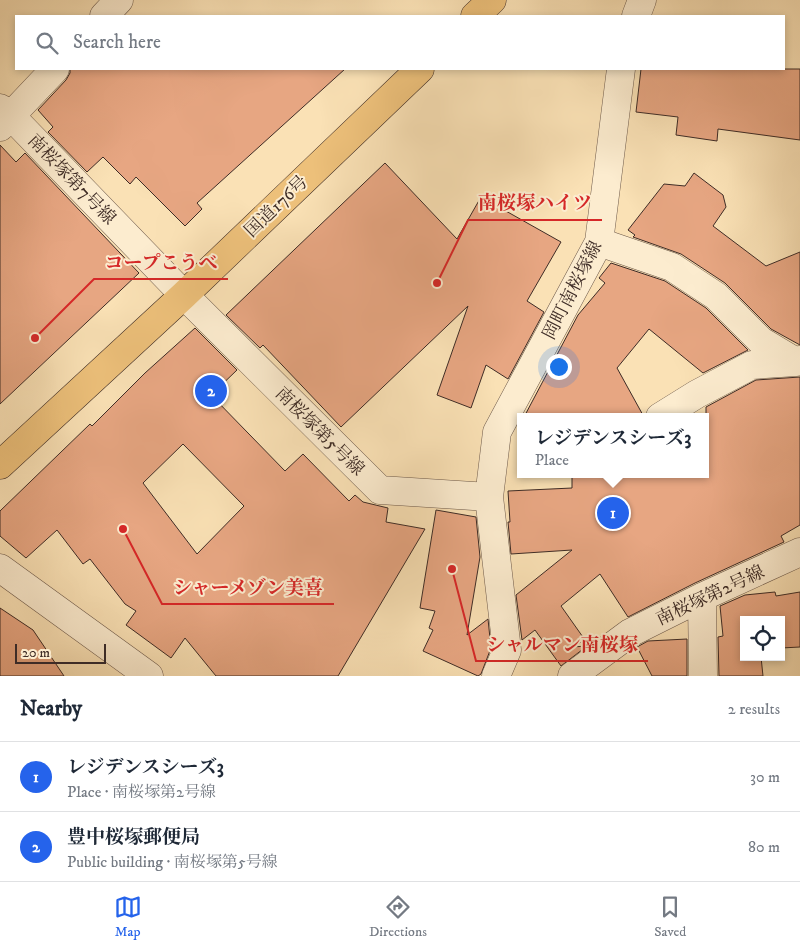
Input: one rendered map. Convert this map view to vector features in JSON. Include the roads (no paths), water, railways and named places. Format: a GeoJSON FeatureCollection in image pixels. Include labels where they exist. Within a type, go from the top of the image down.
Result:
{"type":"FeatureCollection","features":[{"type":"Feature","properties":{"kind":"highway"},"geometry":{"type":"LineString","coordinates":[[476,15],[492,0]]}},
{"type":"Feature","properties":{"kind":"highway","name":"国道176号"},"geometry":{"type":"LineString","coordinates":[[0,466],[184,295],[419,70]]}},
{"type":"Feature","properties":{"kind":"street"},"geometry":{"type":"LineString","coordinates":[[105,15],[120,0]]}},
{"type":"Feature","properties":{"kind":"street"},"geometry":{"type":"LineString","coordinates":[[636,15],[642,0]]}},
{"type":"Feature","properties":{"kind":"street"},"geometry":{"type":"LineString","coordinates":[[4,117],[54,70]]}},
{"type":"Feature","properties":{"kind":"street","name":"岡町南桜塚線"},"geometry":{"type":"LineString","coordinates":[[519,413],[599,242],[621,70]]}},
{"type":"Feature","properties":{"kind":"street","name":"南桜塚第7号線"},"geometry":{"type":"LineString","coordinates":[[4,117],[184,295]]}},
{"type":"Feature","properties":{"kind":"street"},"geometry":{"type":"LineString","coordinates":[[599,242],[672,267],[716,296],[760,341],[798,361]]}},
{"type":"Feature","properties":{"kind":"street","name":"南桜塚第5号線"},"geometry":{"type":"LineString","coordinates":[[184,295],[380,490],[488,497]]}},
{"type":"Feature","properties":{"kind":"street"},"geometry":{"type":"LineString","coordinates":[[666,413],[697,394],[752,365],[798,361]]}},
{"type":"Feature","properties":{"kind":"street","name":"岡町南桜塚線"},"geometry":{"type":"LineString","coordinates":[[496,676],[507,650],[488,497],[509,434],[517,417]]}},
{"type":"Feature","properties":{"kind":"street","name":"南桜塚第2号線"},"geometry":{"type":"LineString","coordinates":[[572,676],[630,634],[702,597],[800,552]]}},
{"type":"Feature","properties":{"kind":"street"},"geometry":{"type":"LineString","coordinates":[[0,568],[149,676]]}},
{"type":"Feature","properties":{"kind":"street"},"geometry":{"type":"LineString","coordinates":[[702,597],[703,676]]}},
{"type":"Feature","properties":{"kind":"place","name":"南桜塚ハイツ"},"geometry":{"type":"Point","coordinates":[437,283]}},
{"type":"Feature","properties":{"kind":"place","name":"コープこうべ"},"geometry":{"type":"Point","coordinates":[35,338]}},
{"type":"Feature","properties":{"kind":"place","name":"豊中桜塚郵便局"},"geometry":{"type":"Point","coordinates":[211,391]}},
{"type":"Feature","properties":{"kind":"place","name":"レジデンスシーズ3"},"geometry":{"type":"Point","coordinates":[613,513]}},
{"type":"Feature","properties":{"kind":"place","name":"シャーメゾン美喜"},"geometry":{"type":"Point","coordinates":[123,529]}},
{"type":"Feature","properties":{"kind":"place","name":"シャルマン南桜塚"},"geometry":{"type":"Point","coordinates":[452,569]}}]}
